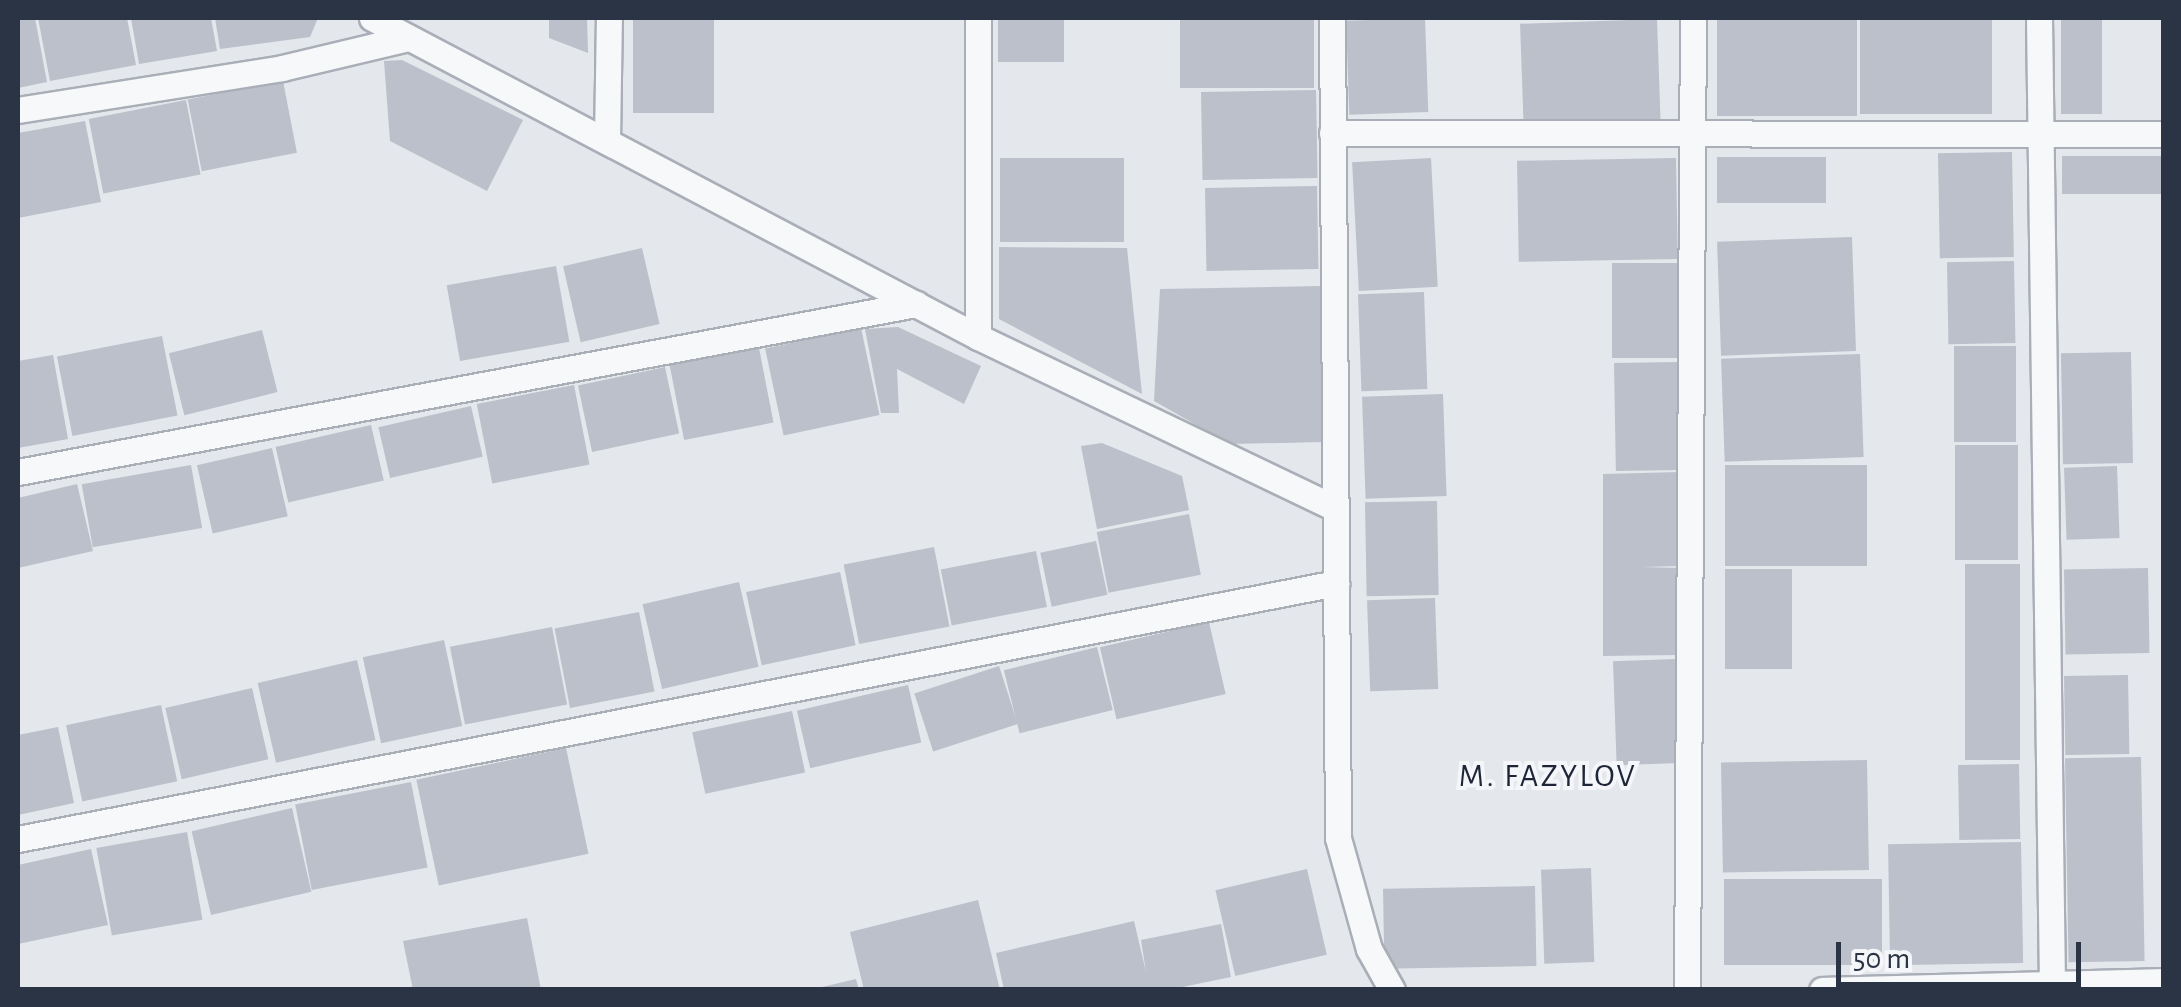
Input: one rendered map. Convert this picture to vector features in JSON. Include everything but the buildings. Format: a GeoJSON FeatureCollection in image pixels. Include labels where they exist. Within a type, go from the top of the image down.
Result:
{"type":"FeatureCollection","features":[{"type":"Feature","properties":{"kind":"street"},"geometry":{"type":"LineString","coordinates":[[372,18],[978,338],[1332,507]]}},
{"type":"Feature","properties":{"kind":"street"},"geometry":{"type":"LineString","coordinates":[[607,141],[609,18]]}},
{"type":"Feature","properties":{"kind":"street"},"geometry":{"type":"LineString","coordinates":[[978,18],[978,338]]}},
{"type":"Feature","properties":{"kind":"street"},"geometry":{"type":"LineString","coordinates":[[1332,18],[1332,507],[1338,838],[1368,949],[1392,990]]}},
{"type":"Feature","properties":{"kind":"street"},"geometry":{"type":"LineString","coordinates":[[1686,990],[1693,18]]}},
{"type":"Feature","properties":{"kind":"street"},"geometry":{"type":"LineString","coordinates":[[2039,18],[2054,985]]}},
{"type":"Feature","properties":{"kind":"street"},"geometry":{"type":"LineString","coordinates":[[18,110],[282,68],[408,38]]}},
{"type":"Feature","properties":{"kind":"street"},"geometry":{"type":"LineString","coordinates":[[1332,132],[2164,134]]}},
{"type":"Feature","properties":{"kind":"street"},"geometry":{"type":"LineString","coordinates":[[18,472],[916,304]]}},
{"type":"Feature","properties":{"kind":"street"},"geometry":{"type":"LineString","coordinates":[[18,839],[1336,582]]}},
{"type":"Feature","properties":{"kind":"street"},"geometry":{"type":"LineString","coordinates":[[1822,990],[2164,981]]}},
{"type":"Feature","properties":{"kind":"district","name":"M. FAZYLOV"},"geometry":{"type":"Point","coordinates":[1548,776]}}]}
